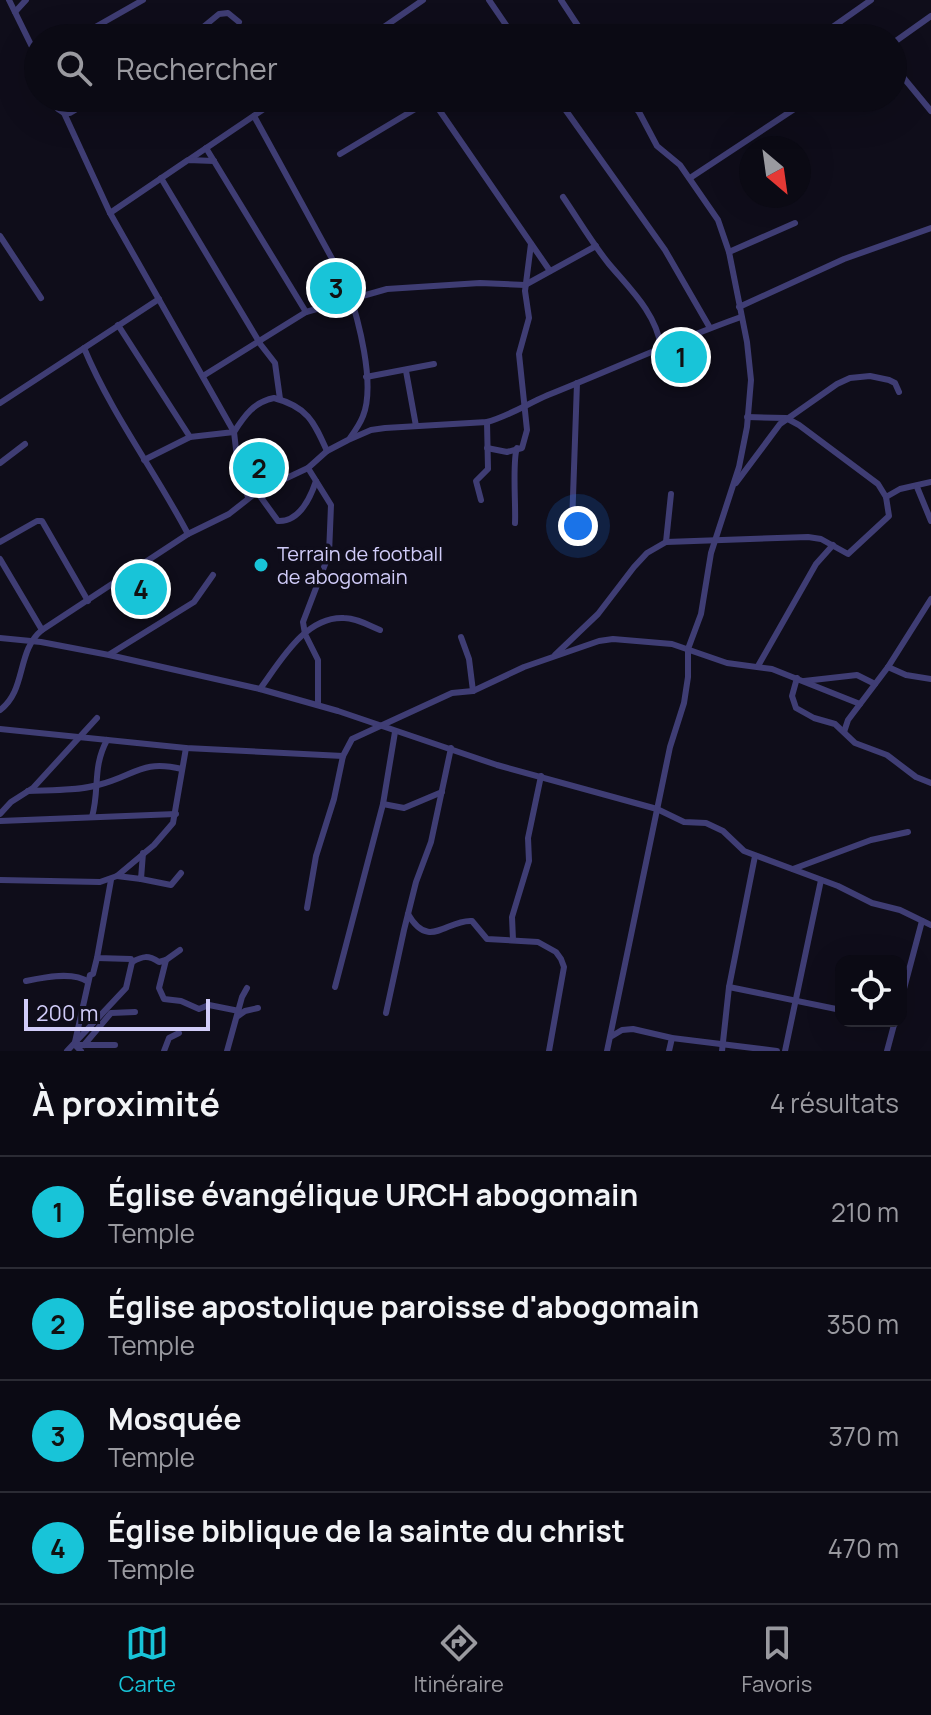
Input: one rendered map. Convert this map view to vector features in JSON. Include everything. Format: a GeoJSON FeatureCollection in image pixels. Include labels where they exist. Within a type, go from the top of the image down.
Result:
{"type":"FeatureCollection","features":[{"type":"Feature","properties":{"kind":"street"},"geometry":{"type":"LineString","coordinates":[[24,30],[11,0],[25,0]]}},
{"type":"Feature","properties":{"kind":"street"},"geometry":{"type":"LineString","coordinates":[[15,12],[25,0]]}},
{"type":"Feature","properties":{"kind":"street"},"geometry":{"type":"LineString","coordinates":[[101,24],[143,0]]}},
{"type":"Feature","properties":{"kind":"street"},"geometry":{"type":"LineString","coordinates":[[389,24],[423,0]]}},
{"type":"Feature","properties":{"kind":"street"},"geometry":{"type":"LineString","coordinates":[[489,0],[505,24]]}},
{"type":"Feature","properties":{"kind":"street"},"geometry":{"type":"LineString","coordinates":[[561,0],[577,24]]}},
{"type":"Feature","properties":{"kind":"street"},"geometry":{"type":"LineString","coordinates":[[837,24],[871,0]]}},
{"type":"Feature","properties":{"kind":"street"},"geometry":{"type":"LineString","coordinates":[[207,24],[219,14],[228,13],[239,22]]}},
{"type":"Feature","properties":{"kind":"street"},"geometry":{"type":"LineString","coordinates":[[907,33],[931,16]]}},
{"type":"Feature","properties":{"kind":"street"},"geometry":{"type":"LineString","coordinates":[[907,82],[931,111]]}},
{"type":"Feature","properties":{"kind":"street"},"geometry":{"type":"LineString","coordinates":[[924,102],[931,97]]}},
{"type":"Feature","properties":{"kind":"street"},"geometry":{"type":"LineString","coordinates":[[72,112],[64,113],[110,213],[234,432],[238,466],[248,497]]}},
{"type":"Feature","properties":{"kind":"street"},"geometry":{"type":"LineString","coordinates":[[110,213],[260,112]]}},
{"type":"Feature","properties":{"kind":"street"},"geometry":{"type":"LineString","coordinates":[[340,154],[409,112]]}},
{"type":"Feature","properties":{"kind":"street"},"geometry":{"type":"LineString","coordinates":[[441,112],[550,271]]}},
{"type":"Feature","properties":{"kind":"street"},"geometry":{"type":"LineString","coordinates":[[567,112],[665,250],[710,328]]}},
{"type":"Feature","properties":{"kind":"street"},"geometry":{"type":"LineString","coordinates":[[606,1051],[612,1036],[670,747],[684,703],[688,649],[701,614],[715,539],[733,486],[751,380],[729,252],[718,220],[673,157],[657,146],[639,112]]}},
{"type":"Feature","properties":{"kind":"street"},"geometry":{"type":"LineString","coordinates":[[690,178],[790,112]]}},
{"type":"Feature","properties":{"kind":"street"},"geometry":{"type":"LineString","coordinates":[[254,116],[347,286],[351,299],[367,394],[364,415],[348,440]]}},
{"type":"Feature","properties":{"kind":"street"},"geometry":{"type":"LineString","coordinates":[[206,148],[306,312]]}},
{"type":"Feature","properties":{"kind":"street"},"geometry":{"type":"LineString","coordinates":[[188,160],[214,161]]}},
{"type":"Feature","properties":{"kind":"street"},"geometry":{"type":"LineString","coordinates":[[161,178],[275,363],[280,399]]}},
{"type":"Feature","properties":{"kind":"street"},"geometry":{"type":"LineString","coordinates":[[563,197],[596,246],[648,312],[657,327],[661,347]]}},
{"type":"Feature","properties":{"kind":"street"},"geometry":{"type":"LineString","coordinates":[[729,252],[795,223]]}},
{"type":"Feature","properties":{"kind":"street"},"geometry":{"type":"LineString","coordinates":[[739,307],[844,259],[931,228]]}},
{"type":"Feature","properties":{"kind":"street"},"geometry":{"type":"LineString","coordinates":[[0,236],[41,298]]}},
{"type":"Feature","properties":{"kind":"street"},"geometry":{"type":"LineString","coordinates":[[487,448],[507,452],[522,448],[527,430],[519,354],[529,318],[525,285],[531,244]]}},
{"type":"Feature","properties":{"kind":"street"},"geometry":{"type":"LineString","coordinates":[[203,376],[306,312],[387,289],[480,283],[525,285],[596,246]]}},
{"type":"Feature","properties":{"kind":"street"},"geometry":{"type":"LineString","coordinates":[[0,403],[159,299]]}},
{"type":"Feature","properties":{"kind":"street"},"geometry":{"type":"LineString","coordinates":[[0,710],[11,699],[17,685],[29,640],[188,534],[229,514],[257,492],[308,468],[327,451],[371,430],[487,422],[505,417],[661,347],[741,317]]}},
{"type":"Feature","properties":{"kind":"street"},"geometry":{"type":"LineString","coordinates":[[118,325],[190,437]]}},
{"type":"Feature","properties":{"kind":"street"},"geometry":{"type":"LineString","coordinates":[[84,348],[101,388],[188,534]]}},
{"type":"Feature","properties":{"kind":"street"},"geometry":{"type":"LineString","coordinates":[[366,377],[434,364]]}},
{"type":"Feature","properties":{"kind":"street"},"geometry":{"type":"LineString","coordinates":[[406,371],[416,426]]}},
{"type":"Feature","properties":{"kind":"street"},"geometry":{"type":"LineString","coordinates":[[733,486],[745,474],[771,432],[786,418],[837,384],[858,376],[889,380],[895,383],[899,392]]}},
{"type":"Feature","properties":{"kind":"street"},"geometry":{"type":"LineString","coordinates":[[572,525],[577,383]]}},
{"type":"Feature","properties":{"kind":"street"},"geometry":{"type":"LineString","coordinates":[[144,460],[190,437],[234,432],[250,409],[270,398],[280,399],[310,416],[327,451]]}},
{"type":"Feature","properties":{"kind":"street"},"geometry":{"type":"LineString","coordinates":[[364,415],[371,430]]}},
{"type":"Feature","properties":{"kind":"street"},"geometry":{"type":"LineString","coordinates":[[553,657],[598,614],[647,553],[666,542],[808,537],[821,539],[848,554],[889,516],[886,497],[878,484],[821,439],[786,418],[747,417]]}},
{"type":"Feature","properties":{"kind":"street"},"geometry":{"type":"LineString","coordinates":[[481,500],[476,481],[488,469],[487,422]]}},
{"type":"Feature","properties":{"kind":"street"},"geometry":{"type":"LineString","coordinates":[[0,463],[25,444]]}},
{"type":"Feature","properties":{"kind":"street"},"geometry":{"type":"LineString","coordinates":[[515,523],[517,495],[514,456],[517,448]]}},
{"type":"Feature","properties":{"kind":"street"},"geometry":{"type":"LineString","coordinates":[[308,468],[331,505],[329,554],[303,622],[305,634],[318,660],[318,705]]}},
{"type":"Feature","properties":{"kind":"street"},"geometry":{"type":"LineString","coordinates":[[257,492],[278,521],[282,522],[289,520],[309,502],[316,481]]}},
{"type":"Feature","properties":{"kind":"street"},"geometry":{"type":"LineString","coordinates":[[886,497],[900,489],[931,482]]}},
{"type":"Feature","properties":{"kind":"street"},"geometry":{"type":"LineString","coordinates":[[917,487],[931,521]]}},
{"type":"Feature","properties":{"kind":"street"},"geometry":{"type":"LineString","coordinates":[[666,542],[671,494]]}},
{"type":"Feature","properties":{"kind":"street"},"geometry":{"type":"LineString","coordinates":[[0,542],[42,521],[88,601]]}},
{"type":"Feature","properties":{"kind":"street"},"geometry":{"type":"LineString","coordinates":[[758,666],[816,564],[833,545]]}},
{"type":"Feature","properties":{"kind":"street"},"geometry":{"type":"LineString","coordinates":[[0,559],[42,630]]}},
{"type":"Feature","properties":{"kind":"street"},"geometry":{"type":"LineString","coordinates":[[109,655],[194,602],[213,575]]}},
{"type":"Feature","properties":{"kind":"street"},"geometry":{"type":"LineString","coordinates":[[844,732],[848,720],[888,667],[931,599]]}},
{"type":"Feature","properties":{"kind":"street"},"geometry":{"type":"LineString","coordinates":[[260,689],[290,649],[323,620],[356,620],[380,630]]}},
{"type":"Feature","properties":{"kind":"street"},"geometry":{"type":"LineString","coordinates":[[461,637],[469,659],[473,691]]}},
{"type":"Feature","properties":{"kind":"street"},"geometry":{"type":"LineString","coordinates":[[0,638],[29,640],[109,655],[260,689],[657,809],[684,822],[706,823],[723,831],[744,851],[755,856],[931,925]]}},
{"type":"Feature","properties":{"kind":"street"},"geometry":{"type":"LineString","coordinates":[[307,908],[316,856],[334,799],[343,756],[352,739],[452,693],[473,691],[553,657],[613,639],[672,644],[727,663],[758,666],[800,679],[860,704]]}},
{"type":"Feature","properties":{"kind":"street"},"geometry":{"type":"LineString","coordinates":[[692,641],[704,655]]}},
{"type":"Feature","properties":{"kind":"street"},"geometry":{"type":"LineString","coordinates":[[888,667],[906,675],[931,679]]}},
{"type":"Feature","properties":{"kind":"street"},"geometry":{"type":"LineString","coordinates":[[800,679],[857,675],[875,684]]}},
{"type":"Feature","properties":{"kind":"street"},"geometry":{"type":"LineString","coordinates":[[828,676],[836,693]]}},
{"type":"Feature","properties":{"kind":"street"},"geometry":{"type":"LineString","coordinates":[[800,679],[792,696],[796,708],[814,718],[835,724],[855,743],[887,755],[916,777],[931,783]]}},
{"type":"Feature","properties":{"kind":"street"},"geometry":{"type":"LineString","coordinates":[[0,814],[28,791],[97,718]]}},
{"type":"Feature","properties":{"kind":"street"},"geometry":{"type":"LineString","coordinates":[[0,729],[186,748],[343,756]]}},
{"type":"Feature","properties":{"kind":"street"},"geometry":{"type":"LineString","coordinates":[[335,987],[383,804],[395,732]]}},
{"type":"Feature","properties":{"kind":"street"},"geometry":{"type":"LineString","coordinates":[[92,817],[98,796],[95,774],[107,740]]}},
{"type":"Feature","properties":{"kind":"street"},"geometry":{"type":"LineString","coordinates":[[75,1045],[114,878],[168,830],[176,814],[186,748]]}},
{"type":"Feature","properties":{"kind":"street"},"geometry":{"type":"LineString","coordinates":[[386,1013],[408,914],[431,842],[451,748]]}},
{"type":"Feature","properties":{"kind":"street"},"geometry":{"type":"LineString","coordinates":[[28,791],[98,785],[151,765],[182,769]]}},
{"type":"Feature","properties":{"kind":"street"},"geometry":{"type":"LineString","coordinates":[[513,940],[512,917],[529,861],[528,838],[541,776]]}},
{"type":"Feature","properties":{"kind":"street"},"geometry":{"type":"LineString","coordinates":[[383,804],[404,808],[442,792]]}},
{"type":"Feature","properties":{"kind":"street"},"geometry":{"type":"LineString","coordinates":[[0,821],[176,814]]}},
{"type":"Feature","properties":{"kind":"street"},"geometry":{"type":"LineString","coordinates":[[791,870],[871,840],[908,832]]}},
{"type":"Feature","properties":{"kind":"street"},"geometry":{"type":"LineString","coordinates":[[141,879],[143,853]]}},
{"type":"Feature","properties":{"kind":"street"},"geometry":{"type":"LineString","coordinates":[[722,1048],[729,987],[755,856]]}},
{"type":"Feature","properties":{"kind":"street"},"geometry":{"type":"LineString","coordinates":[[0,880],[114,878],[171,885],[181,873]]}},
{"type":"Feature","properties":{"kind":"street"},"geometry":{"type":"LineString","coordinates":[[785,1051],[821,880]]}},
{"type":"Feature","properties":{"kind":"street"},"geometry":{"type":"LineString","coordinates":[[408,914],[418,928],[444,930],[465,920],[476,924],[487,939],[546,945],[556,952],[564,967],[550,1051]]}},
{"type":"Feature","properties":{"kind":"street"},"geometry":{"type":"LineString","coordinates":[[907,977],[922,921]]}},
{"type":"Feature","properties":{"kind":"street"},"geometry":{"type":"LineString","coordinates":[[67,1051],[126,988],[132,962],[142,956],[150,956],[159,962],[180,950]]}},
{"type":"Feature","properties":{"kind":"street"},"geometry":{"type":"LineString","coordinates":[[97,958],[119,957],[131,959],[132,962]]}},
{"type":"Feature","properties":{"kind":"street"},"geometry":{"type":"LineString","coordinates":[[166,960],[159,988],[164,999],[181,1001],[199,1009],[209,1005],[238,1014],[258,1008]]}},
{"type":"Feature","properties":{"kind":"street"},"geometry":{"type":"LineString","coordinates":[[26,981],[67,975],[84,978],[88,982]]}},
{"type":"Feature","properties":{"kind":"street"},"geometry":{"type":"LineString","coordinates":[[729,987],[835,1009]]}},
{"type":"Feature","properties":{"kind":"street"},"geometry":{"type":"LineString","coordinates":[[227,1051],[247,988]]}},
{"type":"Feature","properties":{"kind":"street"},"geometry":{"type":"LineString","coordinates":[[82,1048],[111,1013],[135,1012]]}},
{"type":"Feature","properties":{"kind":"street"},"geometry":{"type":"LineString","coordinates":[[887,1051],[894,1027]]}},
{"type":"Feature","properties":{"kind":"street"},"geometry":{"type":"LineString","coordinates":[[612,1036],[628,1029],[722,1048],[777,1051]]}},
{"type":"Feature","properties":{"kind":"street"},"geometry":{"type":"LineString","coordinates":[[164,1051],[169,1038],[179,1033]]}},
{"type":"Feature","properties":{"kind":"street"},"geometry":{"type":"LineString","coordinates":[[669,1051],[672,1038]]}},
{"type":"Feature","properties":{"kind":"street"},"geometry":{"type":"LineString","coordinates":[[75,1045],[82,1048],[115,1045]]}},
{"type":"Feature","properties":{"kind":"place","name":"Mosquée"},"geometry":{"type":"Point","coordinates":[336,288]}},
{"type":"Feature","properties":{"kind":"place","name":"Église évangélique URCH abogomain"},"geometry":{"type":"Point","coordinates":[681,357]}},
{"type":"Feature","properties":{"kind":"place","name":"Église apostolique paroisse d'abogomain"},"geometry":{"type":"Point","coordinates":[259,468]}},
{"type":"Feature","properties":{"kind":"place","name":"Terrain de football de abogomain"},"geometry":{"type":"Point","coordinates":[261,565]}},
{"type":"Feature","properties":{"kind":"place","name":"Église biblique de la sainte du christ"},"geometry":{"type":"Point","coordinates":[141,589]}}]}
